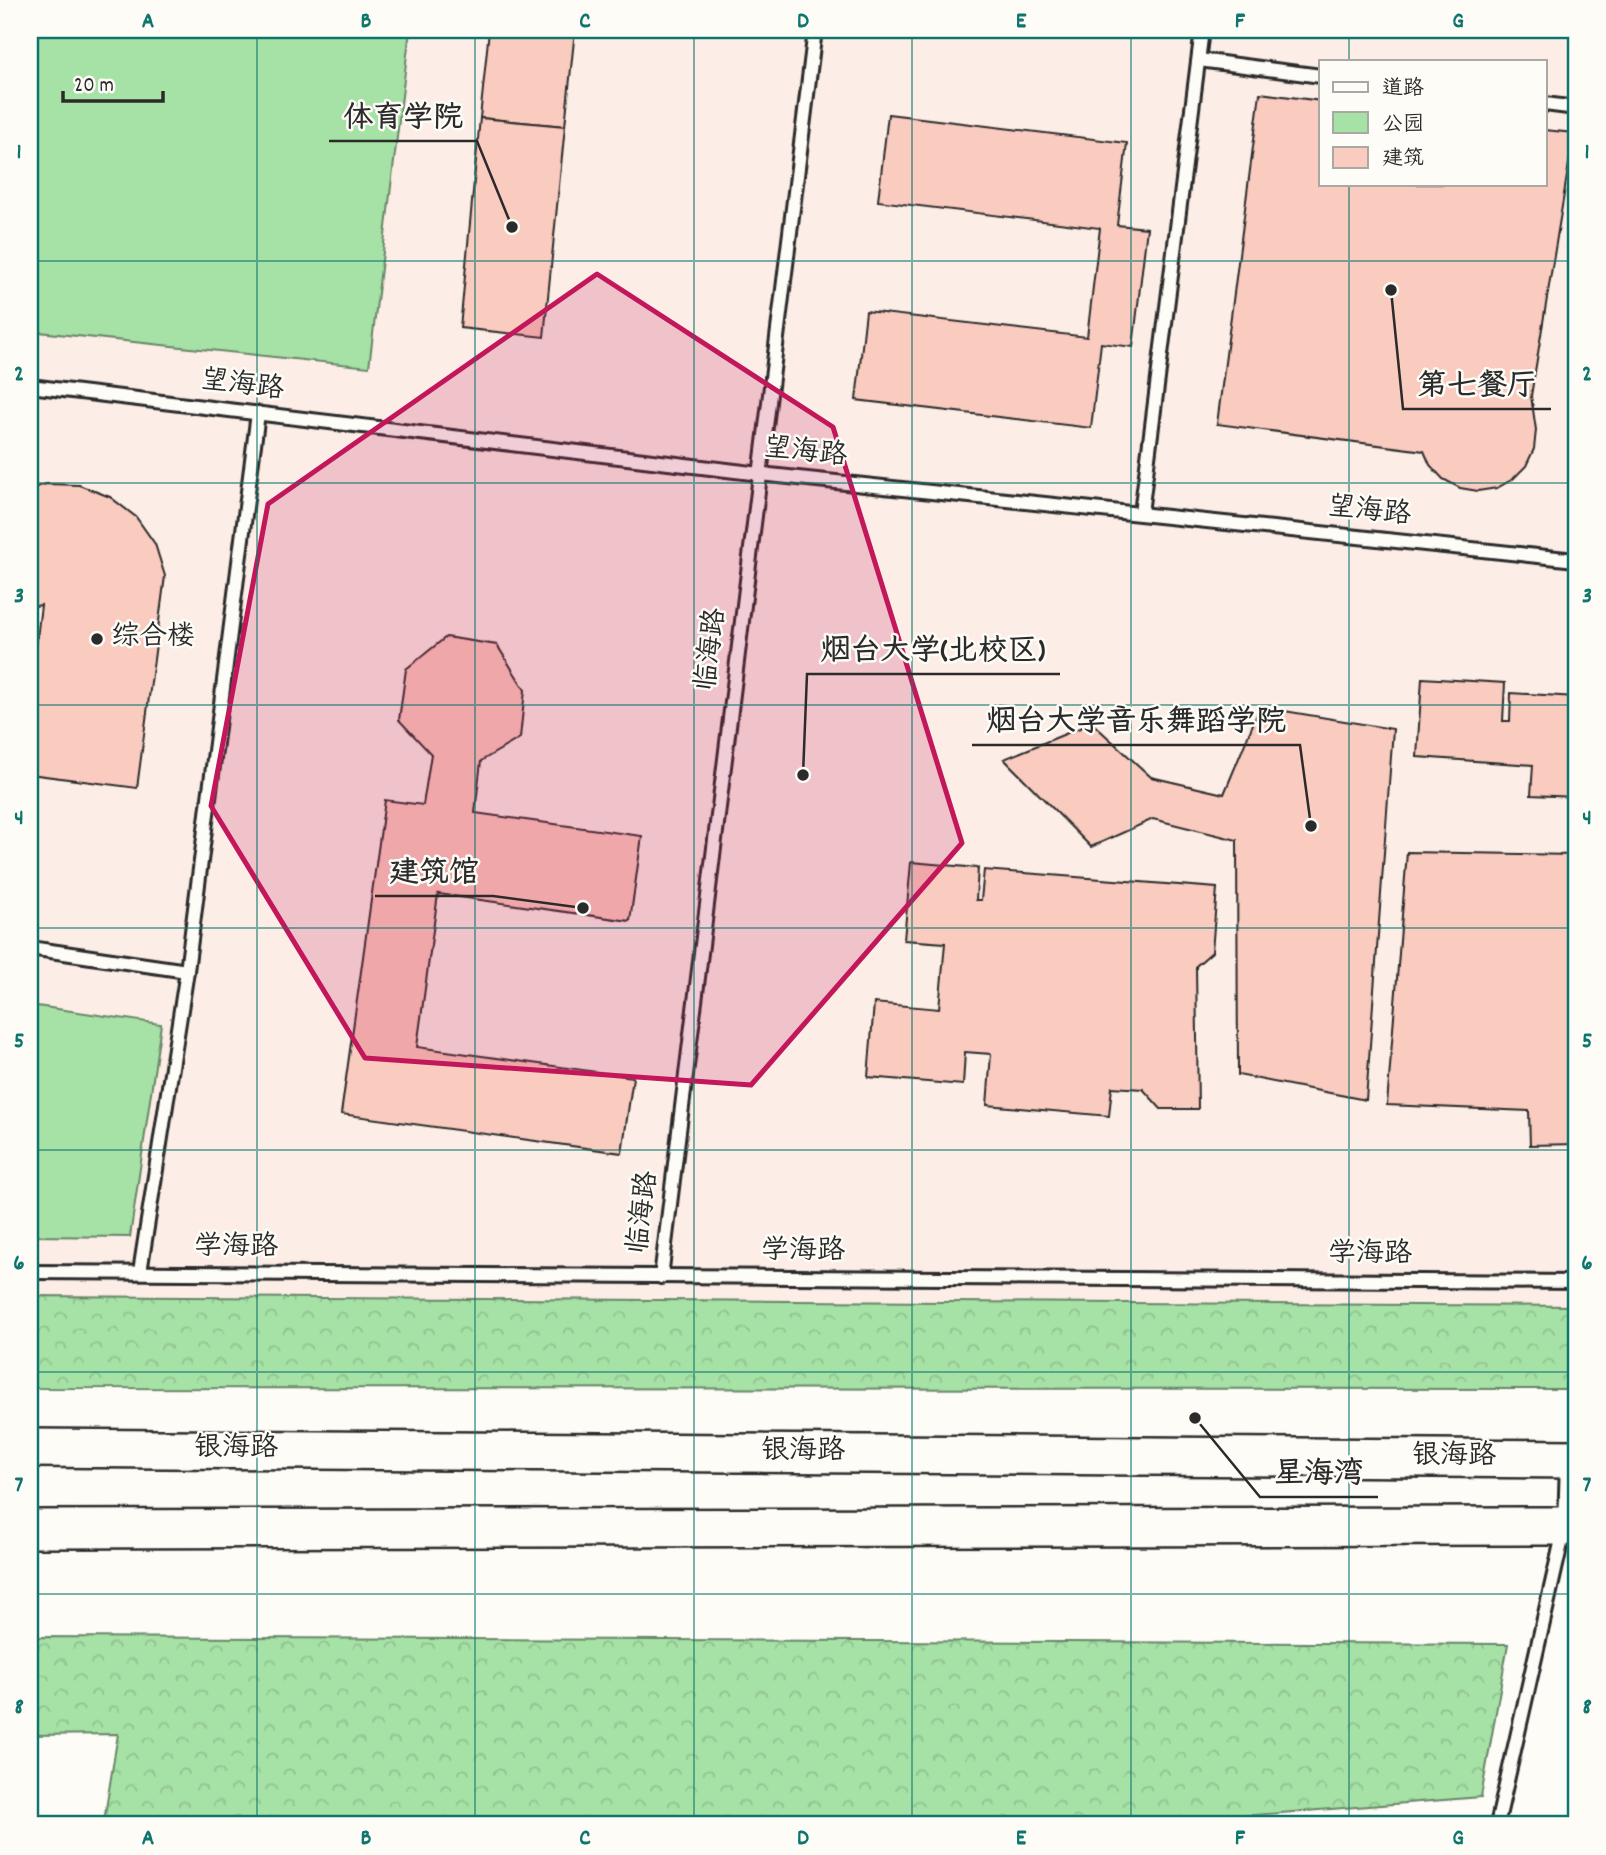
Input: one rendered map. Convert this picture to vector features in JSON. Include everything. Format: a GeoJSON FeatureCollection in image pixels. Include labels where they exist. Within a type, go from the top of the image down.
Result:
{"type":"FeatureCollection","features":[{"type":"Feature","properties":{"kind":"main road","name":"银海路"},"geometry":{"type":"LineString","coordinates":[[30,1448],[1572,1458]]}},
{"type":"Feature","properties":{"kind":"main road"},"geometry":{"type":"LineString","coordinates":[[30,1529],[1571,1526]]}},
{"type":"Feature","properties":{"kind":"lane","name":"临海路"},"geometry":{"type":"LineString","coordinates":[[662,1277],[816,30]]}},
{"type":"Feature","properties":{"kind":"lane"},"geometry":{"type":"LineString","coordinates":[[1141,513],[1202,30]]}},
{"type":"Feature","properties":{"kind":"lane"},"geometry":{"type":"LineString","coordinates":[[1199,60],[1319,76]]}},
{"type":"Feature","properties":{"kind":"lane"},"geometry":{"type":"LineString","coordinates":[[1546,104],[1576,108]]}},
{"type":"Feature","properties":{"kind":"lane","name":"望海路"},"geometry":{"type":"LineString","coordinates":[[30,386],[760,474],[1576,560]]}},
{"type":"Feature","properties":{"kind":"lane"},"geometry":{"type":"LineString","coordinates":[[140,1272],[187,971],[258,413]]}},
{"type":"Feature","properties":{"kind":"lane"},"geometry":{"type":"LineString","coordinates":[[30,948],[187,971]]}},
{"type":"Feature","properties":{"kind":"lane","name":"学海路"},"geometry":{"type":"LineString","coordinates":[[30,1272],[1576,1282]]}},
{"type":"Feature","properties":{"kind":"lane"},"geometry":{"type":"LineString","coordinates":[[1497,1825],[1571,1526],[1572,1458]]}},
{"type":"Feature","properties":{"kind":"highlighted area"},"geometry":{"type":"Polygon","coordinates":[[[597,274],[833,427],[962,843],[751,1085],[365,1058],[211,806],[268,504],[597,274]]]}},
{"type":"Feature","properties":{"kind":"shaded area"},"geometry":{"type":"Polygon","coordinates":[[[30,30],[1576,30],[1576,1366],[30,1369],[30,30]]]}},
{"type":"Feature","properties":{"kind":"green space"},"geometry":{"type":"Polygon","coordinates":[[[30,30],[410,30],[369,367],[30,331],[30,30]]]}},
{"type":"Feature","properties":{"kind":"green space"},"geometry":{"type":"Polygon","coordinates":[[[30,1005],[161,1024],[130,1237],[30,1236],[30,1005]]]}},
{"type":"Feature","properties":{"kind":"green space"},"geometry":{"type":"Polygon","coordinates":[[[30,1296],[1576,1306],[1576,1389],[30,1388],[30,1296]]]}},
{"type":"Feature","properties":{"kind":"green space"},"geometry":{"type":"Polygon","coordinates":[[[30,1637],[1508,1644],[1481,1797],[1229,1817],[1225,1825],[128,1825],[104,1821],[118,1734],[30,1735],[30,1637]]]}},
{"type":"Feature","properties":{"kind":"building"},"geometry":{"type":"Polygon","coordinates":[[[489,30],[575,30],[565,126],[480,118],[489,30]]]}},
{"type":"Feature","properties":{"kind":"building"},"geometry":{"type":"Polygon","coordinates":[[[1260,93],[1319,101],[1319,186],[1546,186],[1546,130],[1574,133],[1531,396],[1536,430],[1534,449],[1526,466],[1513,479],[1497,488],[1478,491],[1460,488],[1443,479],[1430,465],[1424,451],[1217,424],[1260,93]]]}},
{"type":"Feature","properties":{"kind":"building"},"geometry":{"type":"Polygon","coordinates":[[[888,114],[1127,143],[1117,225],[1147,228],[1133,347],[1101,343],[1091,428],[856,400],[866,311],[1087,337],[1100,228],[878,201],[888,114]]]}},
{"type":"Feature","properties":{"kind":"building"},"geometry":{"type":"Polygon","coordinates":[[[480,118],[565,126],[544,337],[460,328],[480,118]]]}},
{"type":"Feature","properties":{"kind":"building","name":"综合楼"},"geometry":{"type":"Polygon","coordinates":[[[46,484],[79,485],[110,497],[136,517],[155,544],[165,576],[137,788],[30,774],[30,671],[33,672],[41,605],[30,607],[30,489],[46,484]]]}},
{"type":"Feature","properties":{"kind":"building"},"geometry":{"type":"Polygon","coordinates":[[[446,637],[497,645],[525,690],[520,738],[481,761],[475,813],[642,836],[630,921],[438,894],[417,1047],[633,1077],[622,1153],[341,1114],[385,800],[423,805],[431,754],[399,720],[406,669],[446,637]]]}},
{"type":"Feature","properties":{"kind":"building"},"geometry":{"type":"Polygon","coordinates":[[[1422,678],[1505,683],[1503,721],[1510,721],[1511,693],[1576,697],[1576,797],[1531,795],[1533,765],[1417,757],[1422,678]]]}},
{"type":"Feature","properties":{"kind":"building"},"geometry":{"type":"Polygon","coordinates":[[[1260,707],[1393,729],[1366,1100],[1238,1075],[1237,840],[1153,819],[1091,847],[1004,759],[1092,723],[1151,777],[1224,794],[1260,707]]]}},
{"type":"Feature","properties":{"kind":"building"},"geometry":{"type":"Polygon","coordinates":[[[1407,852],[1576,855],[1576,1144],[1530,1145],[1529,1111],[1387,1105],[1407,852]]]}},
{"type":"Feature","properties":{"kind":"building"},"geometry":{"type":"Polygon","coordinates":[[[911,862],[978,868],[976,900],[981,900],[984,870],[1217,888],[1212,952],[1196,966],[1198,1109],[1161,1109],[1143,1089],[1112,1087],[1109,1116],[987,1105],[991,1054],[965,1052],[963,1085],[868,1077],[874,1003],[939,1009],[945,943],[904,940],[911,862]]]}},
{"type":"Feature","properties":{"kind":"place","name":"体育学院"},"geometry":{"type":"Point","coordinates":[512,227]}},
{"type":"Feature","properties":{"kind":"place","name":"第七餐厅"},"geometry":{"type":"Point","coordinates":[1391,290]}},
{"type":"Feature","properties":{"kind":"place","name":"综合楼"},"geometry":{"type":"Point","coordinates":[97,639]}},
{"type":"Feature","properties":{"kind":"place","name":"烟台大学(北校区)"},"geometry":{"type":"Point","coordinates":[803,775]}},
{"type":"Feature","properties":{"kind":"place","name":"烟台大学音乐舞蹈学院"},"geometry":{"type":"Point","coordinates":[1311,826]}},
{"type":"Feature","properties":{"kind":"place","name":"建筑馆"},"geometry":{"type":"Point","coordinates":[583,908]}},
{"type":"Feature","properties":{"kind":"place","name":"星海湾"},"geometry":{"type":"Point","coordinates":[1195,1418]}}]}
